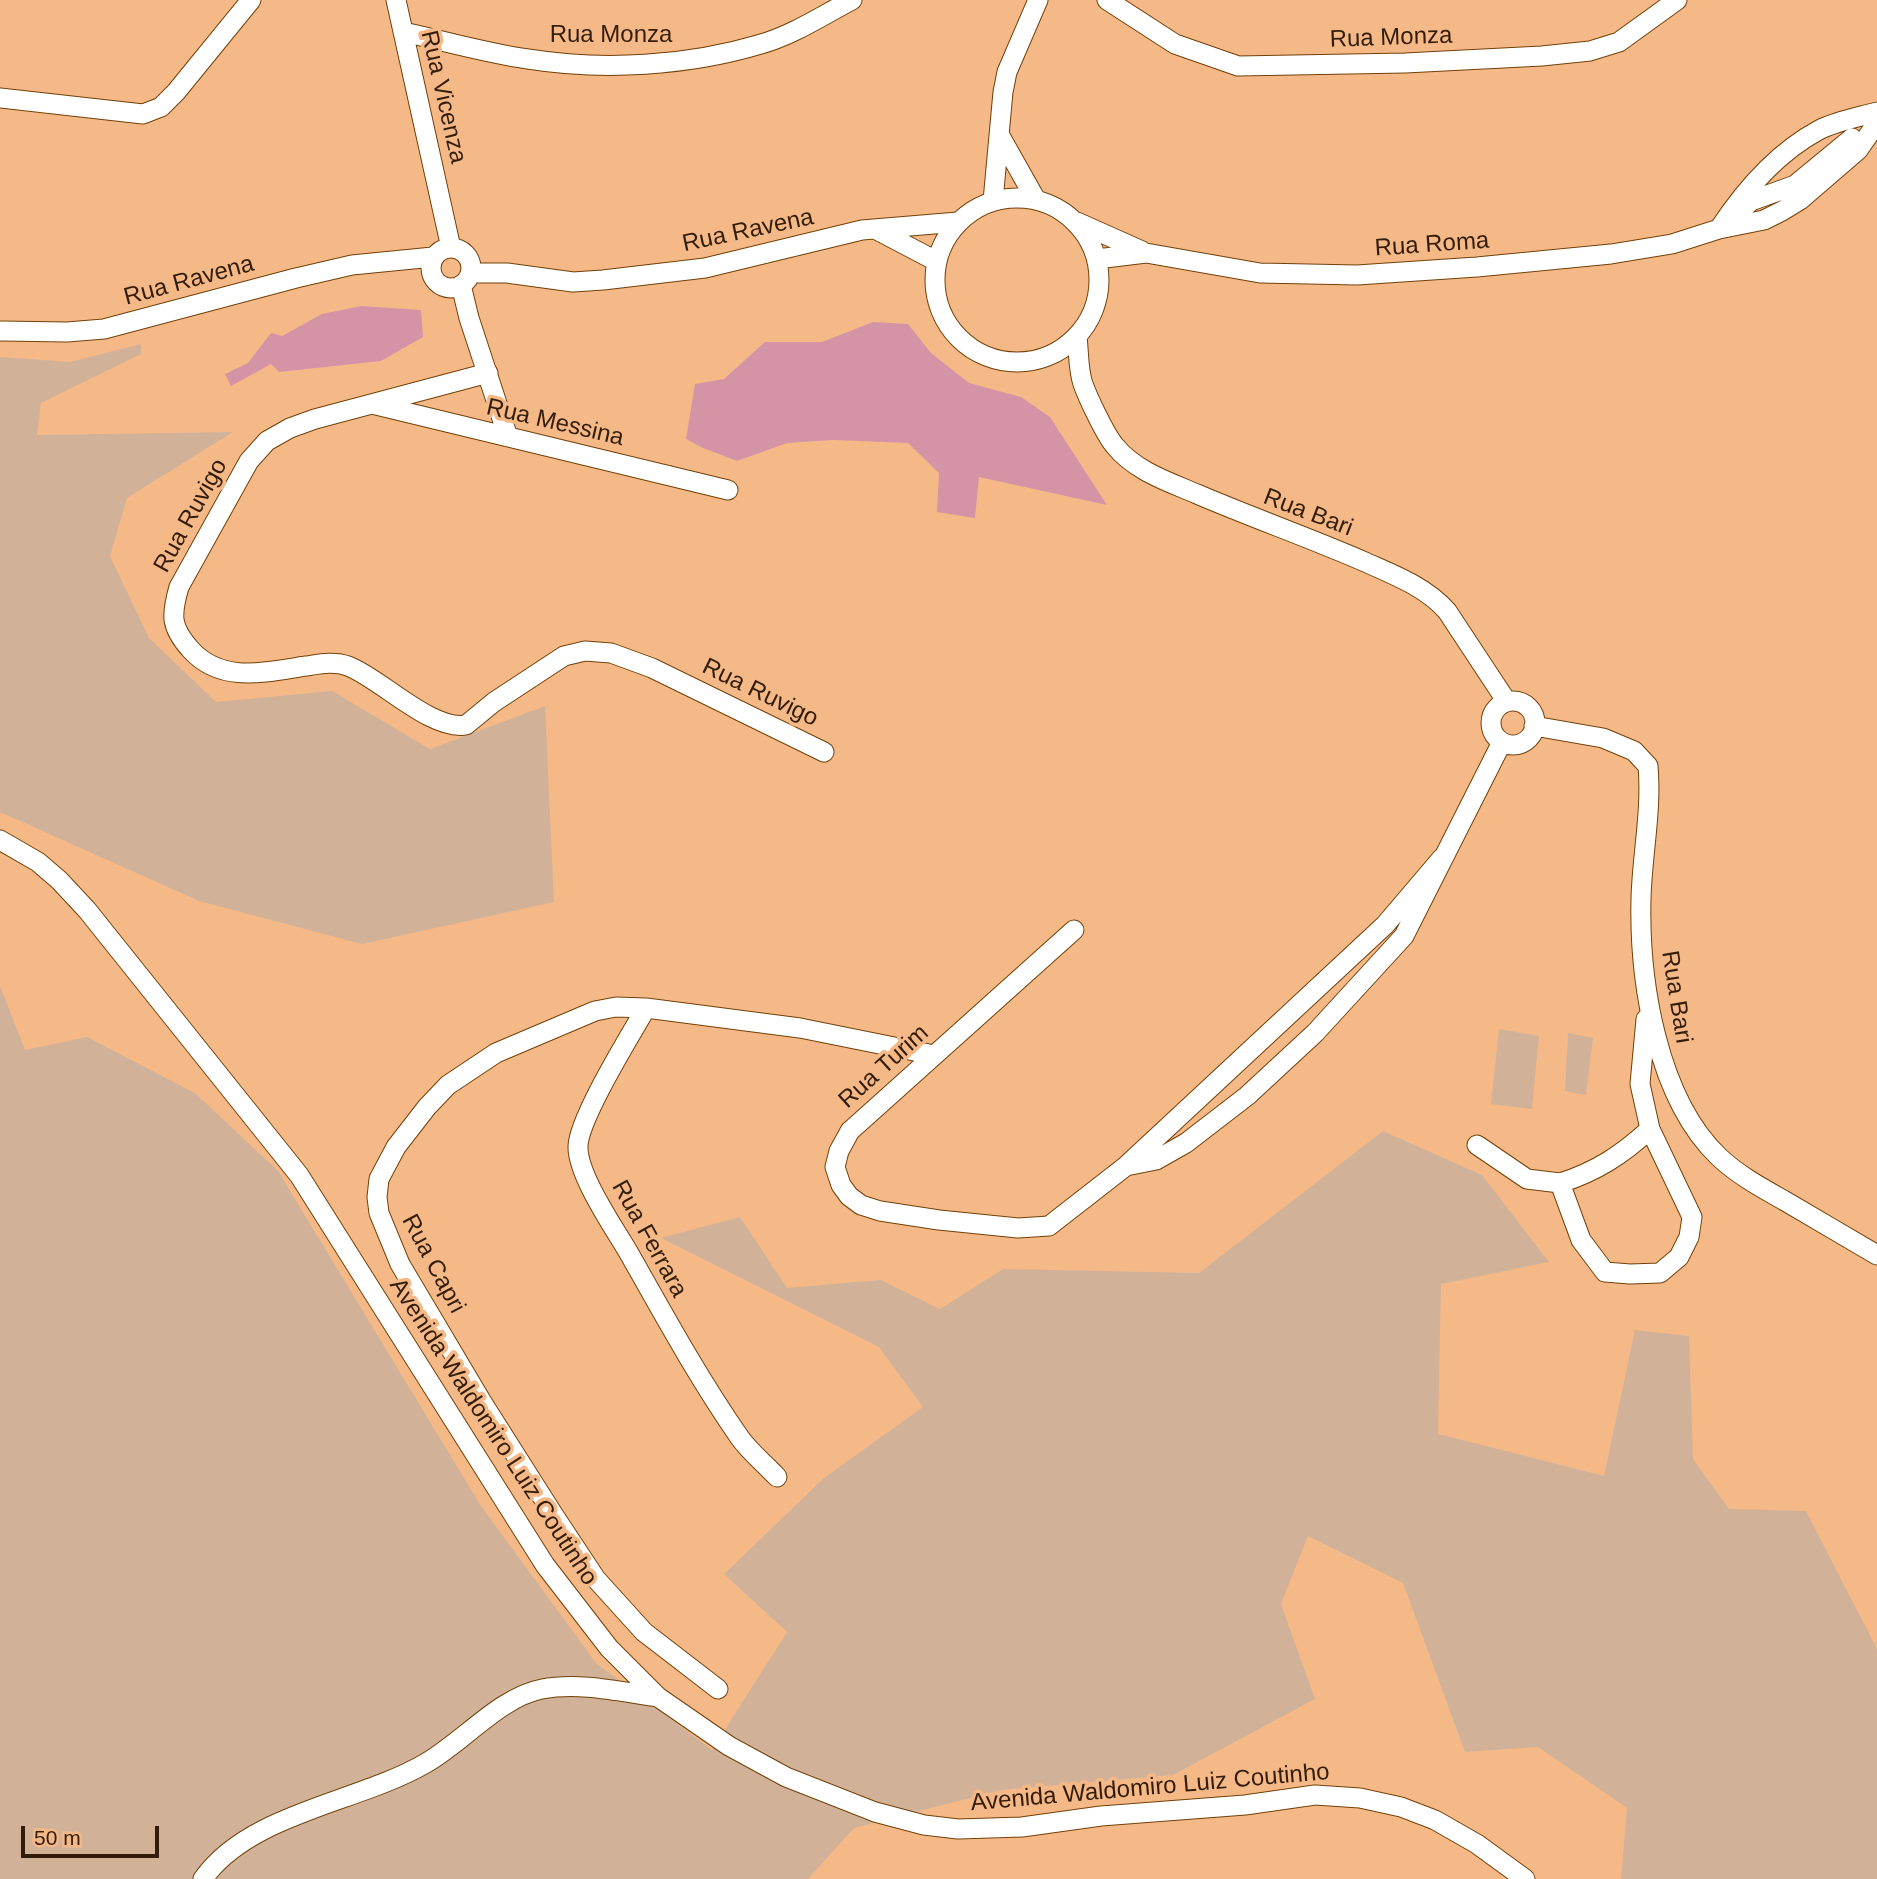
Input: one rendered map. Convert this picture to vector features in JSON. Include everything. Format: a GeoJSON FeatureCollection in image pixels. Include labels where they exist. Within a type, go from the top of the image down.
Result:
{"type":"FeatureCollection","features":[{"type":"Feature","properties":{"kind":"street"},"geometry":{"type":"LineString","coordinates":[[0,98],[144,114],[161,107],[176,92],[251,0]]}},
{"type":"Feature","properties":{"kind":"street","name":"Rua Monza"},"geometry":{"type":"LineString","coordinates":[[403,32],[529,59],[641,64],[690,59],[763,44],[852,0]]}},
{"type":"Feature","properties":{"kind":"street"},"geometry":{"type":"LineString","coordinates":[[993,201],[1007,72],[1038,0]]}},
{"type":"Feature","properties":{"kind":"street","name":"Rua Monza"},"geometry":{"type":"LineString","coordinates":[[1107,0],[1175,44],[1238,66],[1419,62],[1590,51],[1619,42],[1677,0]]}},
{"type":"Feature","properties":{"kind":"street","name":"Rua Vicenza"},"geometry":{"type":"LineString","coordinates":[[393,1],[403,32],[432,159],[451,266],[508,437]]}},
{"type":"Feature","properties":{"kind":"street"},"geometry":{"type":"LineString","coordinates":[[1751,201],[1783,170],[1819,142],[1875,119]]}},
{"type":"Feature","properties":{"kind":"street"},"geometry":{"type":"LineString","coordinates":[[1719,229],[1734,206],[1788,151],[1821,129],[1875,119]]}},
{"type":"Feature","properties":{"kind":"street","name":"Rua Roma"},"geometry":{"type":"LineString","coordinates":[[1719,229],[1751,201],[1795,185],[1875,119]]}},
{"type":"Feature","properties":{"kind":"street","name":"Rua Roma"},"geometry":{"type":"LineString","coordinates":[[1075,222],[1146,253],[1260,273],[1357,275],[1611,254],[1672,244],[1719,229],[1764,220],[1796,203],[1858,150],[1875,119]]}},
{"type":"Feature","properties":{"kind":"street"},"geometry":{"type":"LineString","coordinates":[[1000,136],[1036,200]]}},
{"type":"Feature","properties":{"kind":"street"},"geometry":{"type":"LineString","coordinates":[[1014,198],[1036,200],[1057,208],[1075,222],[1089,239],[1097,259],[1100,279],[1097,300],[1090,320],[1077,337],[1051,356],[1015,362],[990,358],[969,347],[951,330],[940,309],[934,285],[936,261],[945,239],[958,222],[974,209],[993,201],[1014,198]]}},
{"type":"Feature","properties":{"kind":"street","name":"Rua Ravena"},"geometry":{"type":"LineString","coordinates":[[0,331],[67,332],[104,329],[296,278],[388,260],[573,282],[705,268],[862,230],[958,222]]}},
{"type":"Feature","properties":{"kind":"street"},"geometry":{"type":"LineString","coordinates":[[874,229],[936,261]]}},
{"type":"Feature","properties":{"kind":"street","name":"Rua Roma"},"geometry":{"type":"LineString","coordinates":[[1097,259],[1146,253]]}},
{"type":"Feature","properties":{"kind":"street","name":"Rua Bari"},"geometry":{"type":"LineString","coordinates":[[1077,337],[1083,383],[1114,445],[1132,461],[1154,475],[1398,576],[1437,600],[1507,702]]}},
{"type":"Feature","properties":{"kind":"street","name":"Rua Bari"},"geometry":{"type":"LineString","coordinates":[[1051,356],[1083,383]]}},
{"type":"Feature","properties":{"kind":"street","name":"Rua Ruvigo"},"geometry":{"type":"LineString","coordinates":[[488,373],[370,403],[290,428],[267,441],[249,461],[179,587],[173,623],[178,636],[195,654],[212,666],[230,673],[247,675],[322,664],[345,665],[413,706],[448,724],[460,726],[466,725],[494,702],[564,656],[585,651],[611,653],[652,668],[824,752]]}},
{"type":"Feature","properties":{"kind":"street","name":"Rua Messina"},"geometry":{"type":"LineString","coordinates":[[370,403],[728,490]]}},
{"type":"Feature","properties":{"kind":"street"},"geometry":{"type":"LineString","coordinates":[[1507,702],[1521,703],[1532,713],[1534,726],[1523,743],[1516,745],[1502,742],[1492,731],[1492,717],[1500,705],[1507,702]]}},
{"type":"Feature","properties":{"kind":"street","name":"Rua Bari"},"geometry":{"type":"LineString","coordinates":[[1534,726],[1603,738],[1634,751],[1648,766],[1648,813],[1641,900],[1647,997],[1661,1061],[1698,1134],[1719,1157],[1746,1178],[1877,1255]]}},
{"type":"Feature","properties":{"kind":"street","name":"Rua Turim"},"geometry":{"type":"LineString","coordinates":[[1126,1166],[1156,1160],[1186,1143],[1247,1096],[1315,1033],[1404,936],[1502,742]]}},
{"type":"Feature","properties":{"kind":"street","name":"Avenida Waldomiro Luiz Coutinho"},"geometry":{"type":"LineString","coordinates":[[0,840],[38,862],[87,910],[291,1165],[545,1565],[609,1647],[658,1697],[729,1746],[786,1777],[876,1812],[924,1825],[958,1829],[1022,1827],[1101,1816],[1245,1805],[1315,1795],[1360,1798],[1401,1807],[1435,1820],[1477,1844],[1525,1879]]}},
{"type":"Feature","properties":{"kind":"street","name":"Rua Turim"},"geometry":{"type":"LineString","coordinates":[[1074,930],[850,1131],[839,1151],[835,1167],[841,1185],[849,1196],[861,1205],[880,1211],[939,1220],[1017,1228],[1049,1226],[1126,1166],[1385,925],[1442,858]]}},
{"type":"Feature","properties":{"kind":"street"},"geometry":{"type":"LineString","coordinates":[[1560,1183],[1581,1240],[1605,1272],[1630,1275],[1660,1273],[1679,1257],[1689,1237],[1692,1217],[1650,1129],[1640,1084],[1647,997]]}},
{"type":"Feature","properties":{"kind":"street","name":"Rua Capri"},"geometry":{"type":"LineString","coordinates":[[718,1689],[644,1632],[596,1579],[482,1402],[400,1264],[379,1213],[379,1179],[396,1147],[448,1085],[496,1053],[595,1011],[616,1007],[646,1007],[800,1028],[934,1055]]}},
{"type":"Feature","properties":{"kind":"street","name":"Rua Ferrara"},"geometry":{"type":"LineString","coordinates":[[646,1007],[589,1112],[579,1136],[578,1156],[600,1204],[693,1365],[742,1440],[777,1477]]}},
{"type":"Feature","properties":{"kind":"street"},"geometry":{"type":"LineString","coordinates":[[1477,1145],[1527,1179],[1560,1183],[1608,1163],[1650,1129]]}},
{"type":"Feature","properties":{"kind":"street"},"geometry":{"type":"LineString","coordinates":[[203,1879],[209,1870],[235,1848],[270,1827],[426,1763],[510,1703],[526,1695],[542,1689],[567,1687],[658,1697]]}},
{"type":"Feature","properties":{"kind":"shaded area"},"geometry":{"type":"Polygon","coordinates":[[[361,306],[421,310],[423,337],[381,361],[279,372],[271,364],[231,386],[225,374],[248,363],[271,333],[282,336],[322,314],[361,306]]]}},
{"type":"Feature","properties":{"kind":"shaded area"},"geometry":{"type":"Polygon","coordinates":[[[873,322],[908,324],[931,353],[969,383],[1021,397],[1050,417],[1107,505],[979,477],[975,518],[937,512],[939,473],[908,443],[833,440],[787,443],[737,461],[686,439],[695,384],[724,379],[765,342],[822,342],[873,322]]]}},
{"type":"Feature","properties":{"kind":"shaded area"},"geometry":{"type":"Polygon","coordinates":[[[141,344],[141,354],[41,403],[37,435],[233,432],[127,498],[110,556],[149,638],[216,702],[332,691],[430,749],[545,706],[554,902],[362,944],[199,901],[0,812],[0,357],[70,362],[141,344]]]}},
{"type":"Feature","properties":{"kind":"shaded area"},"geometry":{"type":"Polygon","coordinates":[[[0,986],[25,1050],[87,1037],[195,1093],[278,1171],[481,1506],[596,1663],[712,1750],[787,1632],[724,1574],[824,1478],[923,1407],[879,1347],[661,1238],[740,1217],[787,1288],[881,1280],[940,1309],[1003,1269],[1199,1273],[1383,1131],[1482,1175],[1549,1262],[1441,1284],[1438,1434],[1604,1476],[1635,1330],[1689,1336],[1693,1459],[1729,1509],[1806,1511],[1877,1649],[1877,1879],[1621,1879],[1627,1808],[1538,1747],[1465,1752],[1403,1583],[1308,1536],[1281,1604],[1315,1699],[1173,1775],[1001,1790],[854,1828],[808,1879],[0,1879],[0,986]]]}},
{"type":"Feature","properties":{"kind":"shaded area"},"geometry":{"type":"Polygon","coordinates":[[[1499,1029],[1539,1036],[1532,1109],[1491,1104],[1499,1029]]]}},
{"type":"Feature","properties":{"kind":"shaded area"},"geometry":{"type":"Polygon","coordinates":[[[1568,1033],[1593,1038],[1586,1095],[1565,1091],[1568,1033]]]}}]}
